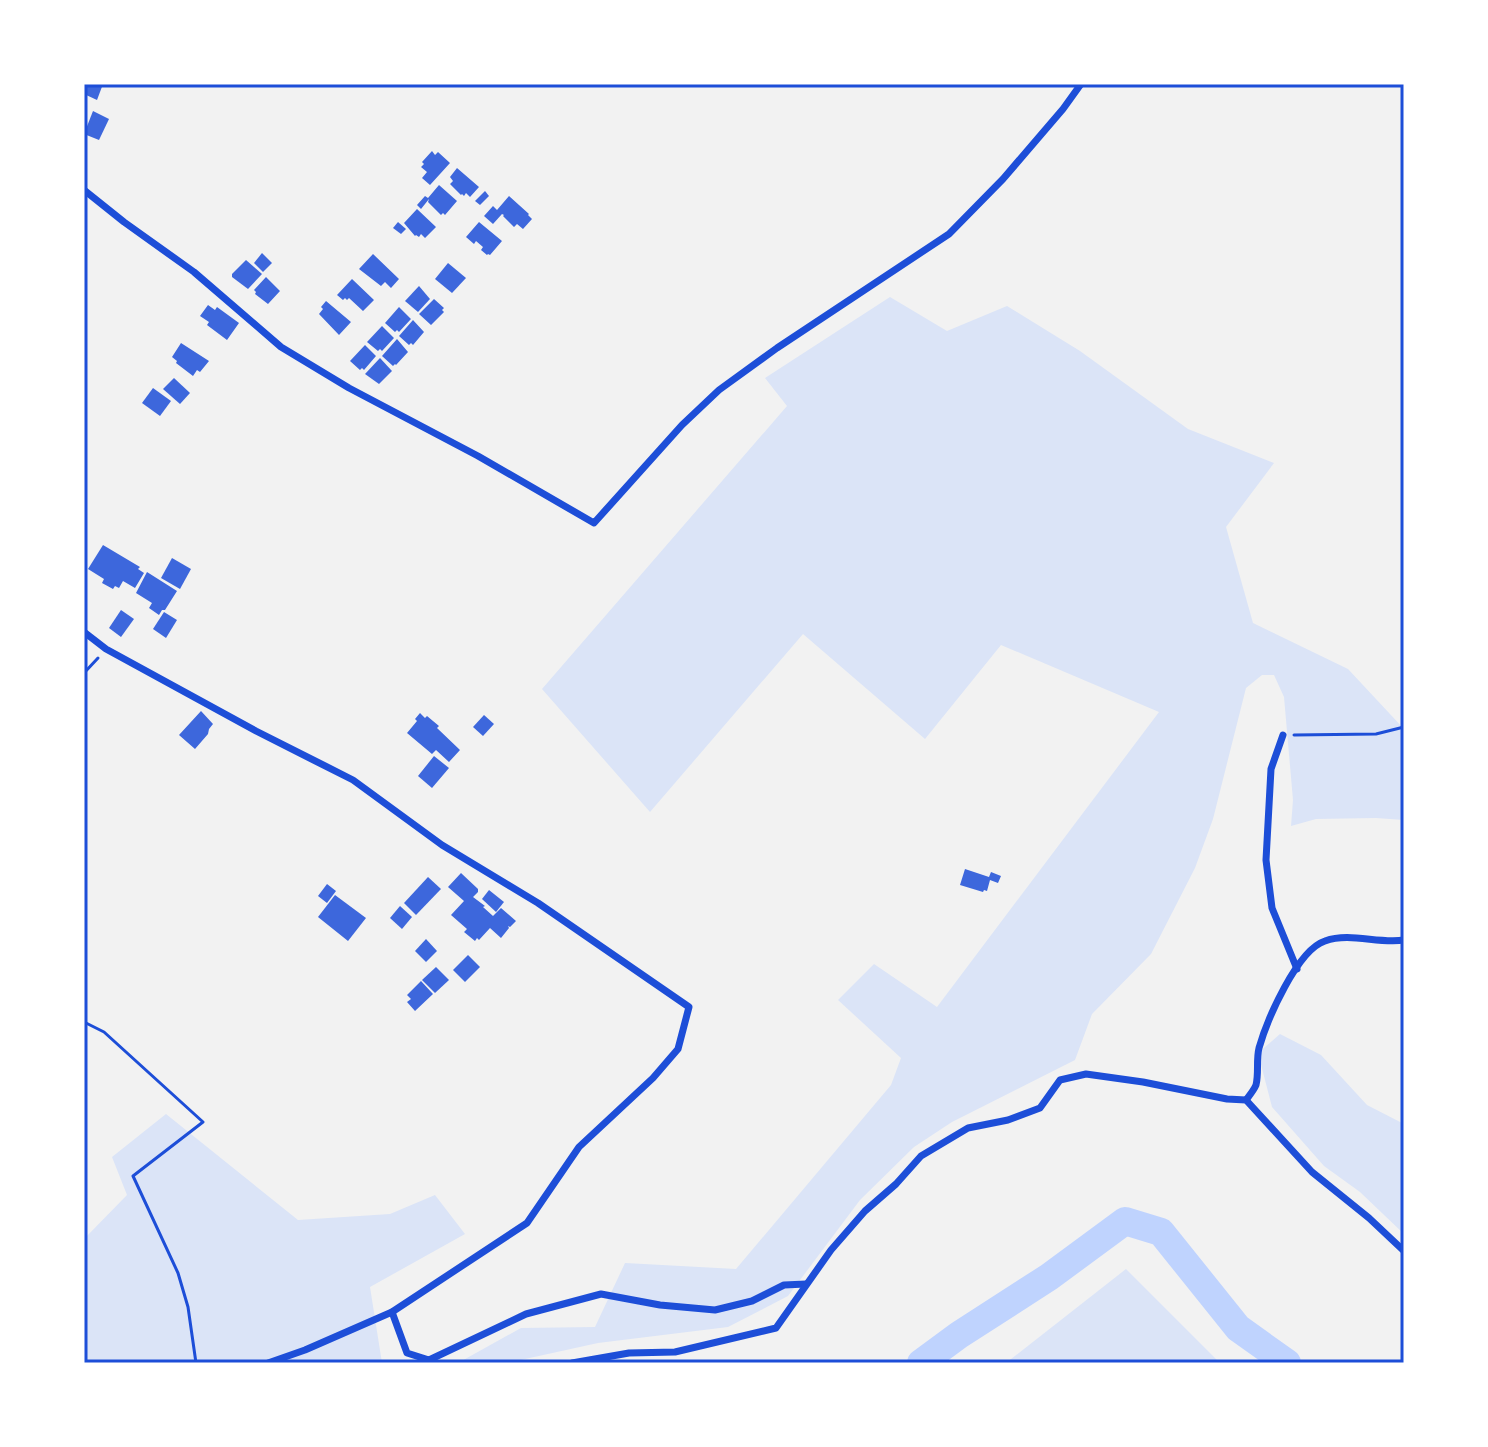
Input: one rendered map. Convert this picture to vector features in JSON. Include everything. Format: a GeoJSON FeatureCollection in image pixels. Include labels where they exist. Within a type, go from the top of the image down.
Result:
{"type":"FeatureCollection","features":[{"type":"Feature","properties":{"kind":"street"},"geometry":{"type":"LineString","coordinates":[[84,190],[194,272],[281,347],[349,388],[478,456],[594,523],[682,425],[719,390],[949,234],[1003,179],[1081,84]]}},
{"type":"Feature","properties":{"kind":"street"},"geometry":{"type":"LineString","coordinates":[[84,632],[106,649],[353,780],[442,845],[538,903],[689,1007],[678,1049],[653,1078],[579,1147],[527,1223],[392,1312],[268,1363]]}},
{"type":"Feature","properties":{"kind":"street"},"geometry":{"type":"LineString","coordinates":[[1283,735],[1271,769],[1266,860],[1272,908],[1297,969]]}},
{"type":"Feature","properties":{"kind":"street"},"geometry":{"type":"LineString","coordinates":[[1246,1100],[1256,1085],[1258,1051],[1274,1006],[1310,949],[1334,939],[1404,940]]}},
{"type":"Feature","properties":{"kind":"street"},"geometry":{"type":"LineString","coordinates":[[572,1363],[629,1353],[675,1352],[776,1328],[831,1250],[865,1211],[896,1184],[921,1156],[968,1128],[1008,1120],[1040,1108],[1060,1080],[1086,1074],[1246,1100],[1312,1172],[1404,1251]]}},
{"type":"Feature","properties":{"kind":"street"},"geometry":{"type":"LineString","coordinates":[[392,1312],[407,1353],[429,1360],[526,1314],[601,1294],[660,1305],[715,1310],[752,1301],[784,1285],[806,1284]]}},
{"type":"Feature","properties":{"kind":"path"},"geometry":{"type":"LineString","coordinates":[[84,673],[106,649]]}},
{"type":"Feature","properties":{"kind":"path"},"geometry":{"type":"LineString","coordinates":[[1283,735],[1376,734],[1404,727]]}},
{"type":"Feature","properties":{"kind":"path"},"geometry":{"type":"LineString","coordinates":[[84,1022],[104,1032],[203,1122],[133,1176],[178,1273],[188,1307],[196,1363]]}},
{"type":"Feature","properties":{"kind":"shaded area"},"geometry":{"type":"Polygon","coordinates":[[[890,297],[947,331],[1007,306],[1080,351],[1188,429],[1274,463],[1226,527],[1253,623],[1348,669],[1404,729],[1404,820],[1316,819],[1291,826],[1293,800],[1284,697],[1274,675],[1262,675],[1246,688],[1213,819],[1195,868],[1151,954],[1092,1014],[1075,1060],[952,1122],[914,1147],[860,1200],[788,1296],[728,1327],[598,1343],[507,1363],[458,1363],[521,1328],[595,1327],[625,1263],[736,1269],[891,1085],[901,1058],[838,1000],[874,964],[937,1007],[1159,712],[1001,645],[925,739],[803,634],[650,812],[542,689],[787,406],[765,378],[890,297]]]}},
{"type":"Feature","properties":{"kind":"shaded area"},"geometry":{"type":"Polygon","coordinates":[[[1280,1034],[1321,1055],[1367,1105],[1404,1124],[1404,1234],[1360,1192],[1324,1166],[1272,1107],[1258,1053],[1280,1034]]]}},
{"type":"Feature","properties":{"kind":"shaded area"},"geometry":{"type":"Polygon","coordinates":[[[166,1114],[298,1220],[390,1214],[435,1195],[465,1234],[370,1287],[382,1363],[84,1363],[84,1239],[127,1195],[112,1157],[166,1114]]]}},
{"type":"Feature","properties":{"kind":"shaded area"},"geometry":{"type":"Polygon","coordinates":[[[1126,1269],[1220,1363],[1006,1363],[1126,1269]]]}},
{"type":"Feature","properties":{"kind":"building"},"geometry":{"type":"Polygon","coordinates":[[[84,84],[103,84],[97,100],[84,94],[84,84]]]}},
{"type":"Feature","properties":{"kind":"building"},"geometry":{"type":"Polygon","coordinates":[[[93,111],[109,119],[99,140],[84,134],[93,111]]]}},
{"type":"Feature","properties":{"kind":"building"},"geometry":{"type":"Polygon","coordinates":[[[432,151],[435,155],[438,152],[450,163],[430,185],[422,178],[427,172],[421,167],[432,151]]]}},
{"type":"Feature","properties":{"kind":"building"},"geometry":{"type":"Polygon","coordinates":[[[457,168],[479,187],[470,197],[466,193],[461,195],[450,184],[453,181],[450,177],[457,168]]]}},
{"type":"Feature","properties":{"kind":"building"},"geometry":{"type":"Polygon","coordinates":[[[439,185],[457,201],[445,215],[441,215],[428,202],[429,199],[421,209],[417,205],[439,185]]]}},
{"type":"Feature","properties":{"kind":"building"},"geometry":{"type":"Polygon","coordinates":[[[485,191],[489,196],[480,205],[475,201],[485,191]]]}},
{"type":"Feature","properties":{"kind":"building"},"geometry":{"type":"Polygon","coordinates":[[[509,196],[532,219],[523,229],[517,224],[514,227],[502,214],[493,224],[484,216],[493,206],[497,210],[509,196]]]}},
{"type":"Feature","properties":{"kind":"building"},"geometry":{"type":"Polygon","coordinates":[[[417,209],[436,227],[425,238],[421,234],[415,236],[404,223],[417,209]]]}},
{"type":"Feature","properties":{"kind":"building"},"geometry":{"type":"Polygon","coordinates":[[[398,222],[406,229],[401,234],[393,228],[398,222]]]}},
{"type":"Feature","properties":{"kind":"building"},"geometry":{"type":"Polygon","coordinates":[[[479,222],[502,241],[490,255],[481,250],[483,247],[476,241],[474,244],[466,237],[479,222]]]}},
{"type":"Feature","properties":{"kind":"building"},"geometry":{"type":"Polygon","coordinates":[[[262,253],[272,263],[263,272],[254,263],[262,253]]]}},
{"type":"Feature","properties":{"kind":"building"},"geometry":{"type":"Polygon","coordinates":[[[373,254],[399,279],[391,288],[385,282],[381,286],[359,269],[373,254]]]}},
{"type":"Feature","properties":{"kind":"building"},"geometry":{"type":"Polygon","coordinates":[[[246,260],[262,274],[248,289],[232,277],[246,260]]]}},
{"type":"Feature","properties":{"kind":"building"},"geometry":{"type":"Polygon","coordinates":[[[448,263],[466,278],[452,293],[435,279],[448,263]]]}},
{"type":"Feature","properties":{"kind":"building"},"geometry":{"type":"Polygon","coordinates":[[[266,277],[280,291],[268,304],[254,290],[266,277]]]}},
{"type":"Feature","properties":{"kind":"building"},"geometry":{"type":"Polygon","coordinates":[[[352,279],[374,300],[363,311],[349,298],[343,300],[337,295],[352,279]]]}},
{"type":"Feature","properties":{"kind":"building"},"geometry":{"type":"Polygon","coordinates":[[[419,286],[430,299],[418,312],[405,301],[419,286]]]}},
{"type":"Feature","properties":{"kind":"building"},"geometry":{"type":"Polygon","coordinates":[[[434,299],[444,308],[444,312],[431,325],[419,314],[434,299]]]}},
{"type":"Feature","properties":{"kind":"building"},"geometry":{"type":"Polygon","coordinates":[[[326,301],[351,322],[339,335],[319,314],[326,301]]]}},
{"type":"Feature","properties":{"kind":"building"},"geometry":{"type":"Polygon","coordinates":[[[208,305],[215,310],[217,307],[239,323],[227,340],[200,316],[208,305]]]}},
{"type":"Feature","properties":{"kind":"building"},"geometry":{"type":"Polygon","coordinates":[[[399,307],[411,319],[399,332],[395,332],[385,323],[399,307]]]}},
{"type":"Feature","properties":{"kind":"building"},"geometry":{"type":"Polygon","coordinates":[[[413,320],[424,332],[413,345],[409,345],[399,336],[413,320]]]}},
{"type":"Feature","properties":{"kind":"building"},"geometry":{"type":"Polygon","coordinates":[[[382,326],[394,338],[382,351],[378,351],[367,342],[382,326]]]}},
{"type":"Feature","properties":{"kind":"building"},"geometry":{"type":"Polygon","coordinates":[[[397,339],[408,352],[393,366],[382,356],[397,339]]]}},
{"type":"Feature","properties":{"kind":"building"},"geometry":{"type":"Polygon","coordinates":[[[181,343],[209,361],[193,376],[172,357],[181,343]]]}},
{"type":"Feature","properties":{"kind":"building"},"geometry":{"type":"Polygon","coordinates":[[[365,345],[376,356],[364,370],[360,370],[350,361],[365,345]]]}},
{"type":"Feature","properties":{"kind":"building"},"geometry":{"type":"Polygon","coordinates":[[[380,358],[392,371],[379,384],[365,374],[380,358]]]}},
{"type":"Feature","properties":{"kind":"building"},"geometry":{"type":"Polygon","coordinates":[[[174,378],[190,393],[180,404],[163,389],[174,378]]]}},
{"type":"Feature","properties":{"kind":"building"},"geometry":{"type":"Polygon","coordinates":[[[153,388],[171,401],[160,416],[142,403],[153,388]]]}},
{"type":"Feature","properties":{"kind":"building"},"geometry":{"type":"Polygon","coordinates":[[[103,545],[140,567],[138,569],[144,573],[135,588],[123,581],[119,588],[115,586],[113,589],[88,569],[103,545]]]}},
{"type":"Feature","properties":{"kind":"building"},"geometry":{"type":"Polygon","coordinates":[[[172,558],[191,569],[180,589],[161,578],[172,558]]]}},
{"type":"Feature","properties":{"kind":"building"},"geometry":{"type":"Polygon","coordinates":[[[147,572],[177,591],[159,615],[149,608],[152,603],[136,593],[147,572]]]}},
{"type":"Feature","properties":{"kind":"building"},"geometry":{"type":"Polygon","coordinates":[[[121,610],[134,619],[121,637],[109,628],[121,610]]]}},
{"type":"Feature","properties":{"kind":"building"},"geometry":{"type":"Polygon","coordinates":[[[164,612],[177,620],[166,638],[153,629],[164,612]]]}},
{"type":"Feature","properties":{"kind":"building"},"geometry":{"type":"Polygon","coordinates":[[[201,711],[213,724],[195,749],[179,735],[201,711]]]}},
{"type":"Feature","properties":{"kind":"building"},"geometry":{"type":"Polygon","coordinates":[[[420,713],[439,726],[437,728],[460,750],[449,762],[436,750],[432,754],[407,733],[420,713]]]}},
{"type":"Feature","properties":{"kind":"building"},"geometry":{"type":"Polygon","coordinates":[[[484,715],[494,724],[483,736],[473,727],[484,715]]]}},
{"type":"Feature","properties":{"kind":"building"},"geometry":{"type":"Polygon","coordinates":[[[434,756],[449,768],[432,788],[418,776],[434,756]]]}},
{"type":"Feature","properties":{"kind":"building"},"geometry":{"type":"Polygon","coordinates":[[[965,869],[989,877],[991,872],[1001,876],[998,883],[990,880],[987,891],[983,892],[960,885],[965,869]]]}},
{"type":"Feature","properties":{"kind":"building"},"geometry":{"type":"Polygon","coordinates":[[[461,873],[478,889],[473,897],[493,916],[501,908],[516,921],[508,926],[501,938],[490,928],[475,941],[451,915],[464,901],[448,887],[461,873]]]}},
{"type":"Feature","properties":{"kind":"building"},"geometry":{"type":"Polygon","coordinates":[[[428,877],[441,889],[416,915],[404,903],[428,877]]]}},
{"type":"Feature","properties":{"kind":"building"},"geometry":{"type":"Polygon","coordinates":[[[327,884],[336,891],[327,903],[318,896],[327,884]]]}},
{"type":"Feature","properties":{"kind":"building"},"geometry":{"type":"Polygon","coordinates":[[[489,890],[504,902],[496,912],[482,899],[489,890]]]}},
{"type":"Feature","properties":{"kind":"building"},"geometry":{"type":"Polygon","coordinates":[[[335,895],[366,918],[348,941],[318,917],[335,895]]]}},
{"type":"Feature","properties":{"kind":"building"},"geometry":{"type":"Polygon","coordinates":[[[400,906],[412,917],[402,929],[390,918],[400,906]]]}},
{"type":"Feature","properties":{"kind":"building"},"geometry":{"type":"Polygon","coordinates":[[[426,939],[437,951],[426,962],[415,951],[426,939]]]}},
{"type":"Feature","properties":{"kind":"building"},"geometry":{"type":"Polygon","coordinates":[[[468,955],[480,967],[465,982],[453,970],[468,955]]]}},
{"type":"Feature","properties":{"kind":"building"},"geometry":{"type":"Polygon","coordinates":[[[436,967],[449,980],[435,993],[422,980],[436,967]]]}},
{"type":"Feature","properties":{"kind":"building"},"geometry":{"type":"Polygon","coordinates":[[[421,981],[433,994],[415,1011],[407,1002],[411,999],[407,995],[421,981]]]}},
{"type":"Feature","properties":{"kind":"waterway"},"geometry":{"type":"LineString","coordinates":[[921,1363],[1049,1277],[1125,1221],[1161,1232],[1238,1328],[1287,1363]]}}]}
